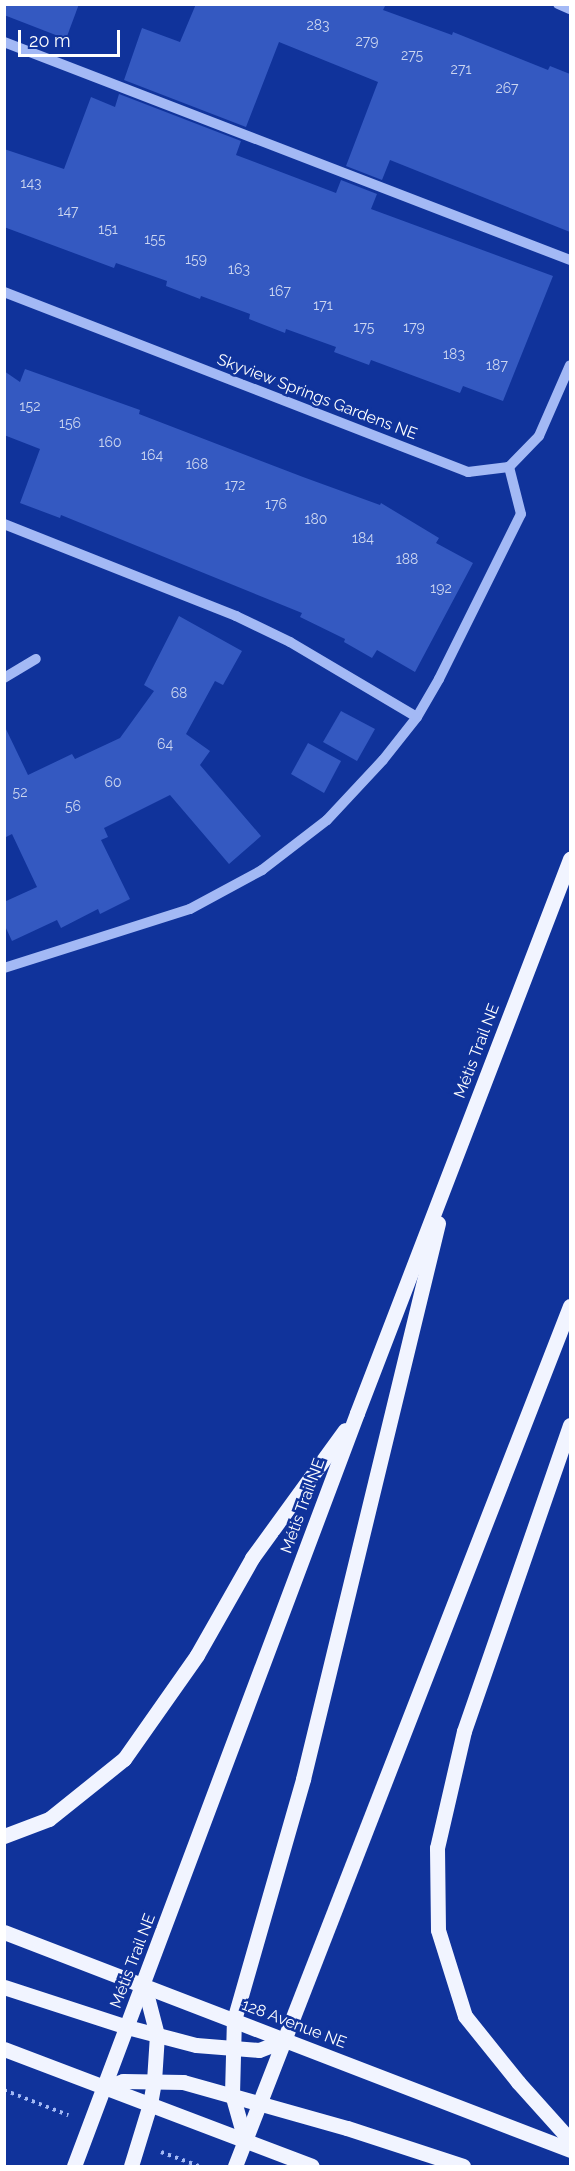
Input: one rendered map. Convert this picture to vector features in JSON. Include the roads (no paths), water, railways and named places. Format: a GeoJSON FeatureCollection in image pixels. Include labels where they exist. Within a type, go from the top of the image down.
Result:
{"type":"FeatureCollection","features":[{"type":"Feature","properties":{"kind":"main road","name":"Métis Trail NE"},"geometry":{"type":"LineString","coordinates":[[74,2166],[144,1985],[357,1413],[570,859]]}},
{"type":"Feature","properties":{"kind":"main road"},"geometry":{"type":"LineString","coordinates":[[245,2140],[232,2094],[234,2020],[303,1779],[453,1162]]}},
{"type":"Feature","properties":{"kind":"main road"},"geometry":{"type":"LineString","coordinates":[[235,2166],[570,1306]]}},
{"type":"Feature","properties":{"kind":"main road"},"geometry":{"type":"LineString","coordinates":[[4,1836],[49,1819],[124,1759],[197,1655],[252,1558],[357,1413]]}},
{"type":"Feature","properties":{"kind":"main road"},"geometry":{"type":"LineString","coordinates":[[570,1425],[464,1731],[436,1848],[438,1930],[465,2016],[525,2090],[570,2140]]}},
{"type":"Feature","properties":{"kind":"main road","name":"128 Avenue NE"},"geometry":{"type":"LineString","coordinates":[[4,1932],[570,2150]]}},
{"type":"Feature","properties":{"kind":"main road"},"geometry":{"type":"LineString","coordinates":[[131,2166],[150,2104],[154,2081],[157,2035],[144,1985]]}},
{"type":"Feature","properties":{"kind":"main road"},"geometry":{"type":"LineString","coordinates":[[4,1987],[127,2027],[196,2045],[259,2050],[285,2040]]}},
{"type":"Feature","properties":{"kind":"main road"},"geometry":{"type":"LineString","coordinates":[[4,2049],[312,2166]]}},
{"type":"Feature","properties":{"kind":"main road"},"geometry":{"type":"LineString","coordinates":[[104,2088],[123,2081],[183,2082],[232,2094],[463,2166]]}},
{"type":"Feature","properties":{"kind":"street"},"geometry":{"type":"LineString","coordinates":[[558,4],[570,9]]}},
{"type":"Feature","properties":{"kind":"street"},"geometry":{"type":"LineString","coordinates":[[4,42],[570,260]]}},
{"type":"Feature","properties":{"kind":"street","name":"Skyview Springs Gardens NE"},"geometry":{"type":"LineString","coordinates":[[4,292],[468,472],[509,467]]}},
{"type":"Feature","properties":{"kind":"street"},"geometry":{"type":"LineString","coordinates":[[4,968],[190,909],[262,870],[327,820],[383,760],[417,717],[439,679],[521,513],[509,467],[539,436],[570,365]]}},
{"type":"Feature","properties":{"kind":"street"},"geometry":{"type":"LineString","coordinates":[[4,524],[236,616],[290,642],[417,717]]}},
{"type":"Feature","properties":{"kind":"street"},"geometry":{"type":"LineString","coordinates":[[4,678],[36,659]]}}]}
